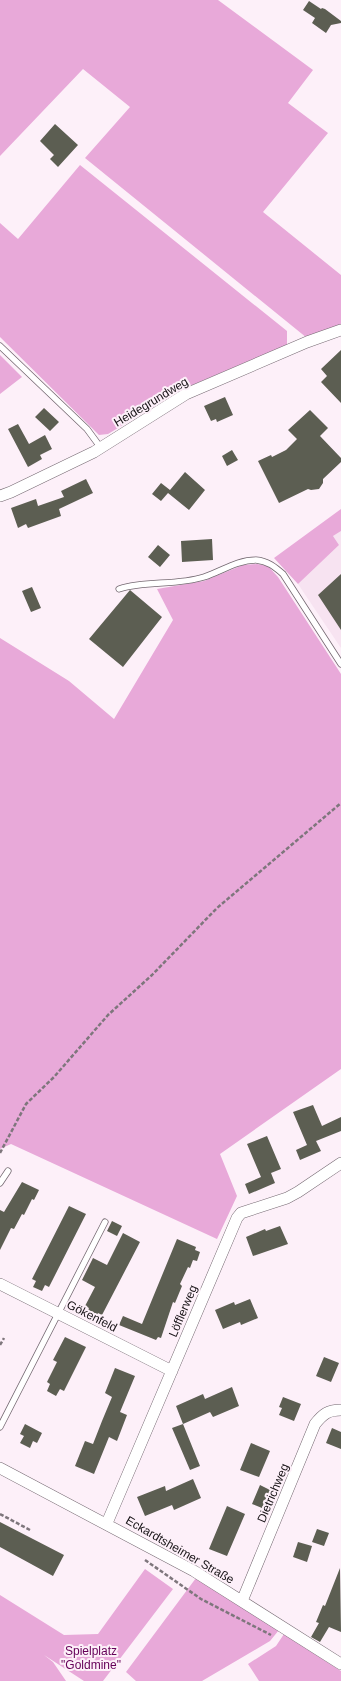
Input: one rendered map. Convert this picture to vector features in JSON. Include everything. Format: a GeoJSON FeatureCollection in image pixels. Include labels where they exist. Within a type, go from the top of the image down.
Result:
{"type":"FeatureCollection","features":[{"type":"Feature","properties":{"kind":"street","name":"Heidegrundweg"},"geometry":{"type":"LineString","coordinates":[[0,496],[101,448],[186,394],[307,342],[341,330]]}},
{"type":"Feature","properties":{"kind":"street","name":"Löfflerweg"},"geometry":{"type":"LineString","coordinates":[[107,1524],[237,1218],[241,1213],[276,1203],[298,1192],[341,1163]]}},
{"type":"Feature","properties":{"kind":"street","name":"Gökenfeld"},"geometry":{"type":"LineString","coordinates":[[0,1284],[172,1371]]}},
{"type":"Feature","properties":{"kind":"street","name":"Dietrichweg"},"geometry":{"type":"LineString","coordinates":[[242,1601],[315,1424],[322,1415],[331,1410],[341,1410]]}},
{"type":"Feature","properties":{"kind":"street","name":"Eckardtsheimer Straße"},"geometry":{"type":"LineString","coordinates":[[0,1468],[194,1571],[341,1664]]}},
{"type":"Feature","properties":{"kind":"lane"},"geometry":{"type":"LineString","coordinates":[[0,346],[87,429],[101,448]]}},
{"type":"Feature","properties":{"kind":"lane"},"geometry":{"type":"LineString","coordinates":[[119,589],[134,585],[180,582],[204,577],[242,561],[258,560],[270,564],[283,574],[341,664]]}},
{"type":"Feature","properties":{"kind":"lane"},"geometry":{"type":"LineString","coordinates":[[0,1183],[8,1171]]}},
{"type":"Feature","properties":{"kind":"lane"},"geometry":{"type":"LineString","coordinates":[[0,1427],[105,1222]]}},
{"type":"Feature","properties":{"kind":"path"},"geometry":{"type":"LineString","coordinates":[[0,1154],[26,1104],[54,1077],[108,1016],[152,976],[217,908],[341,803]]}},
{"type":"Feature","properties":{"kind":"path"},"geometry":{"type":"LineString","coordinates":[[0,1345],[4,1338]]}},
{"type":"Feature","properties":{"kind":"path"},"geometry":{"type":"LineString","coordinates":[[0,1514],[30,1530]]}},
{"type":"Feature","properties":{"kind":"path"},"geometry":{"type":"LineString","coordinates":[[143,1559],[201,1599],[277,1638]]}},
{"type":"Feature","properties":{"kind":"shaded area"},"geometry":{"type":"Polygon","coordinates":[[[341,531],[341,648],[298,584],[339,545],[333,536],[341,531]]]}},
{"type":"Feature","properties":{"kind":"green space"},"geometry":{"type":"Polygon","coordinates":[[[0,0],[218,0],[313,70],[288,103],[328,133],[263,212],[341,275],[341,325],[307,338],[85,158],[130,107],[83,69],[0,156],[0,0]]]}},
{"type":"Feature","properties":{"kind":"green space"},"geometry":{"type":"Polygon","coordinates":[[[80,165],[287,331],[287,345],[183,389],[108,434],[99,435],[0,337],[0,223],[18,239],[80,165]]]}},
{"type":"Feature","properties":{"kind":"green space"},"geometry":{"type":"Polygon","coordinates":[[[0,355],[22,377],[0,394],[0,355]]]}},
{"type":"Feature","properties":{"kind":"green space"},"geometry":{"type":"Polygon","coordinates":[[[341,509],[341,531],[333,536],[339,545],[298,584],[274,558],[341,509]]]}},
{"type":"Feature","properties":{"kind":"green space"},"geometry":{"type":"Polygon","coordinates":[[[257,564],[268,566],[278,577],[341,674],[341,1069],[220,1154],[237,1196],[217,1239],[11,1144],[0,1149],[0,638],[69,681],[114,719],[173,620],[157,589],[204,581],[243,565],[257,564]]]}},
{"type":"Feature","properties":{"kind":"green space","name":"Spielplatz \"Goldmine\""},"geometry":{"type":"Polygon","coordinates":[[[145,1569],[173,1589],[103,1681],[84,1681],[44,1655],[53,1662],[66,1681],[0,1681],[0,1595],[64,1635],[98,1634],[145,1569]]]}},
{"type":"Feature","properties":{"kind":"green space"},"geometry":{"type":"Polygon","coordinates":[[[196,1578],[279,1630],[270,1641],[202,1681],[136,1681],[126,1672],[196,1578]]]}},
{"type":"Feature","properties":{"kind":"green space"},"geometry":{"type":"Polygon","coordinates":[[[284,1634],[341,1671],[341,1681],[259,1681],[248,1664],[276,1646],[284,1634]]]}},
{"type":"Feature","properties":{"kind":"building"},"geometry":{"type":"Polygon","coordinates":[[[309,1],[321,9],[325,9],[341,21],[341,23],[331,25],[326,33],[312,23],[315,18],[303,10],[309,1]]]}},
{"type":"Feature","properties":{"kind":"building"},"geometry":{"type":"Polygon","coordinates":[[[55,124],[78,145],[58,167],[50,159],[54,155],[40,141],[55,124]]]}},
{"type":"Feature","properties":{"kind":"building"},"geometry":{"type":"Polygon","coordinates":[[[341,350],[341,403],[321,382],[327,376],[321,369],[341,350]]]}},
{"type":"Feature","properties":{"kind":"building"},"geometry":{"type":"Polygon","coordinates":[[[225,397],[233,415],[217,422],[216,419],[211,421],[204,406],[225,397]]]}},
{"type":"Feature","properties":{"kind":"building"},"geometry":{"type":"Polygon","coordinates":[[[44,408],[59,422],[50,431],[35,417],[44,408]]]}},
{"type":"Feature","properties":{"kind":"building"},"geometry":{"type":"Polygon","coordinates":[[[310,410],[328,428],[320,436],[341,458],[341,462],[323,479],[323,483],[319,489],[308,489],[279,503],[258,461],[271,455],[272,457],[286,450],[297,439],[288,430],[310,410]]]}},
{"type":"Feature","properties":{"kind":"building"},"geometry":{"type":"Polygon","coordinates":[[[18,424],[29,444],[45,435],[52,449],[40,455],[42,459],[28,467],[8,429],[18,424]]]}},
{"type":"Feature","properties":{"kind":"building"},"geometry":{"type":"Polygon","coordinates":[[[232,450],[238,460],[227,466],[222,456],[232,450]]]}},
{"type":"Feature","properties":{"kind":"building"},"geometry":{"type":"Polygon","coordinates":[[[185,472],[205,490],[189,510],[168,493],[161,501],[152,494],[161,483],[170,490],[185,472]]]}},
{"type":"Feature","properties":{"kind":"building"},"geometry":{"type":"Polygon","coordinates":[[[86,479],[93,493],[59,509],[61,516],[28,528],[26,524],[18,528],[11,508],[36,499],[38,506],[64,497],[61,491],[86,479]]]}},
{"type":"Feature","properties":{"kind":"building"},"geometry":{"type":"Polygon","coordinates":[[[212,539],[213,560],[182,562],[181,541],[212,539]]]}},
{"type":"Feature","properties":{"kind":"building"},"geometry":{"type":"Polygon","coordinates":[[[158,545],[170,555],[160,567],[148,557],[158,545]]]}},
{"type":"Feature","properties":{"kind":"building"},"geometry":{"type":"Polygon","coordinates":[[[341,574],[341,630],[318,595],[341,574]]]}},
{"type":"Feature","properties":{"kind":"building"},"geometry":{"type":"Polygon","coordinates":[[[32,587],[41,608],[31,612],[22,591],[32,587]]]}},
{"type":"Feature","properties":{"kind":"building"},"geometry":{"type":"Polygon","coordinates":[[[130,590],[162,617],[123,667],[89,639],[130,590]]]}},
{"type":"Feature","properties":{"kind":"building"},"geometry":{"type":"Polygon","coordinates":[[[313,1105],[322,1126],[341,1117],[341,1131],[316,1141],[321,1151],[300,1160],[296,1150],[307,1145],[293,1112],[313,1105]]]}},
{"type":"Feature","properties":{"kind":"building"},"geometry":{"type":"Polygon","coordinates":[[[267,1136],[281,1169],[271,1173],[275,1183],[249,1194],[245,1184],[261,1177],[247,1144],[267,1136]]]}},
{"type":"Feature","properties":{"kind":"building"},"geometry":{"type":"Polygon","coordinates":[[[22,1182],[39,1190],[34,1200],[32,1199],[24,1215],[22,1214],[14,1229],[11,1228],[0,1250],[0,1210],[4,1212],[22,1182]]]}},
{"type":"Feature","properties":{"kind":"building"},"geometry":{"type":"Polygon","coordinates":[[[69,1206],[86,1214],[49,1287],[45,1285],[42,1291],[33,1287],[36,1281],[32,1279],[69,1206]]]}},
{"type":"Feature","properties":{"kind":"building"},"geometry":{"type":"Polygon","coordinates":[[[112,1221],[122,1226],[117,1236],[107,1231],[112,1221]]]}},
{"type":"Feature","properties":{"kind":"building"},"geometry":{"type":"Polygon","coordinates":[[[280,1226],[288,1244],[253,1256],[246,1237],[265,1229],[266,1231],[280,1226]]]}},
{"type":"Feature","properties":{"kind":"building"},"geometry":{"type":"Polygon","coordinates":[[[123,1233],[140,1242],[102,1315],[98,1313],[95,1318],[86,1314],[89,1308],[85,1306],[95,1287],[82,1280],[93,1258],[107,1265],[123,1233]]]}},
{"type":"Feature","properties":{"kind":"building"},"geometry":{"type":"Polygon","coordinates":[[[177,1239],[196,1247],[195,1250],[200,1252],[197,1261],[193,1260],[190,1268],[188,1267],[180,1284],[182,1286],[175,1303],[173,1302],[161,1338],[158,1337],[156,1340],[119,1325],[123,1316],[142,1324],[177,1239]]]}},
{"type":"Feature","properties":{"kind":"building"},"geometry":{"type":"Polygon","coordinates":[[[250,1299],[258,1318],[241,1325],[240,1322],[223,1329],[215,1310],[234,1302],[235,1305],[250,1299]]]}},
{"type":"Feature","properties":{"kind":"building"},"geometry":{"type":"Polygon","coordinates":[[[65,1337],[86,1347],[64,1391],[60,1389],[56,1396],[47,1391],[50,1384],[47,1382],[57,1362],[53,1360],[65,1337]]]}},
{"type":"Feature","properties":{"kind":"building"},"geometry":{"type":"Polygon","coordinates":[[[324,1357],[339,1363],[331,1382],[316,1376],[324,1357]]]}},
{"type":"Feature","properties":{"kind":"building"},"geometry":{"type":"Polygon","coordinates":[[[115,1368],[135,1376],[120,1412],[127,1415],[117,1441],[109,1437],[94,1474],[75,1466],[85,1441],[93,1444],[112,1397],[105,1393],[115,1368]]]}},
{"type":"Feature","properties":{"kind":"building"},"geometry":{"type":"Polygon","coordinates":[[[232,1387],[239,1406],[213,1417],[210,1412],[183,1424],[176,1406],[203,1394],[205,1399],[232,1387]]]}},
{"type":"Feature","properties":{"kind":"building"},"geometry":{"type":"Polygon","coordinates":[[[283,1397],[301,1404],[294,1421],[279,1415],[282,1408],[279,1407],[283,1397]]]}},
{"type":"Feature","properties":{"kind":"building"},"geometry":{"type":"Polygon","coordinates":[[[25,1424],[42,1433],[37,1443],[33,1441],[30,1448],[20,1443],[24,1436],[20,1434],[25,1424]]]}},
{"type":"Feature","properties":{"kind":"building"},"geometry":{"type":"Polygon","coordinates":[[[183,1424],[200,1466],[190,1470],[172,1428],[183,1424]]]}},
{"type":"Feature","properties":{"kind":"building"},"geometry":{"type":"Polygon","coordinates":[[[332,1428],[341,1432],[341,1449],[326,1443],[332,1428]]]}},
{"type":"Feature","properties":{"kind":"building"},"geometry":{"type":"Polygon","coordinates":[[[251,1443],[270,1451],[259,1477],[240,1470],[251,1443]]]}},
{"type":"Feature","properties":{"kind":"building"},"geometry":{"type":"Polygon","coordinates":[[[193,1479],[201,1498],[174,1510],[172,1505],[145,1516],[137,1497],[165,1486],[166,1491],[193,1479]]]}},
{"type":"Feature","properties":{"kind":"building"},"geometry":{"type":"Polygon","coordinates":[[[260,1485],[270,1490],[262,1508],[252,1504],[260,1485]]]}},
{"type":"Feature","properties":{"kind":"building"},"geometry":{"type":"Polygon","coordinates":[[[227,1506],[245,1514],[227,1556],[209,1549],[227,1506]]]}},
{"type":"Feature","properties":{"kind":"building"},"geometry":{"type":"Polygon","coordinates":[[[0,1522],[64,1555],[53,1576],[0,1547],[0,1522]]]}},
{"type":"Feature","properties":{"kind":"building"},"geometry":{"type":"Polygon","coordinates":[[[317,1529],[329,1533],[324,1546],[312,1542],[317,1529]]]}},
{"type":"Feature","properties":{"kind":"building"},"geometry":{"type":"Polygon","coordinates":[[[298,1542],[312,1546],[307,1562],[293,1557],[298,1542]]]}},
{"type":"Feature","properties":{"kind":"building"},"geometry":{"type":"Polygon","coordinates":[[[340,1568],[341,1632],[329,1627],[320,1642],[311,1637],[319,1623],[316,1622],[323,1605],[325,1606],[340,1568]]]}}]}
